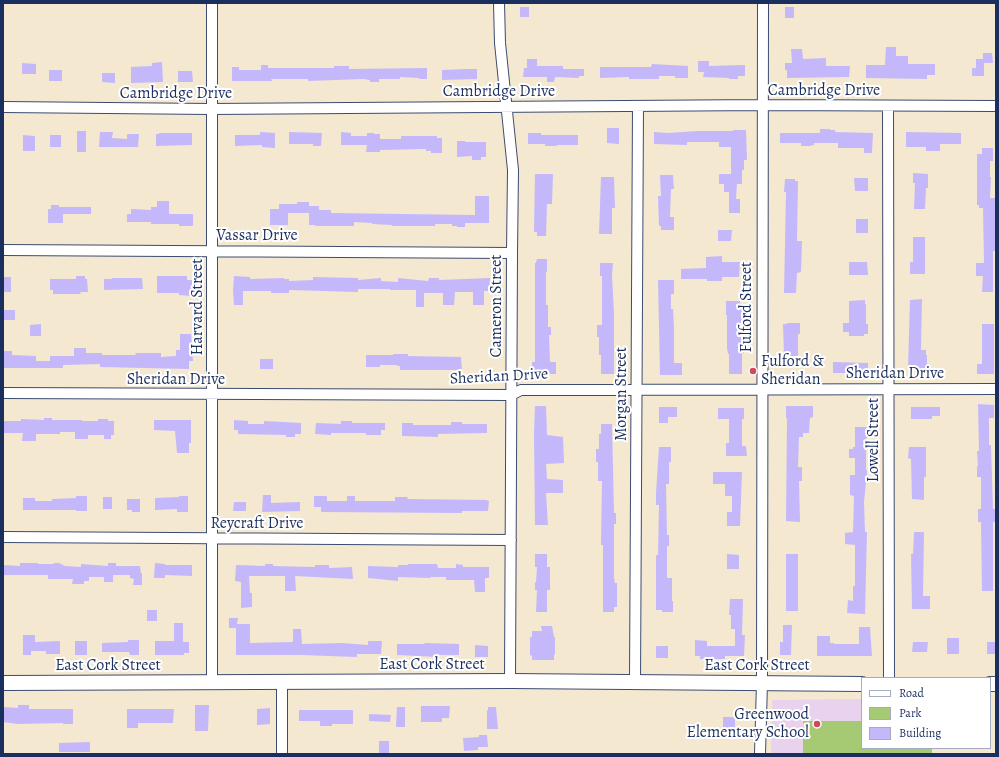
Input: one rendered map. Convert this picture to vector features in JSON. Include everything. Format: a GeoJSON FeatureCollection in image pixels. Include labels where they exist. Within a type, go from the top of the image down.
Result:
{"type":"FeatureCollection","features":[{"type":"Feature","properties":{"kind":"street","name":"Harvard Street"},"geometry":{"type":"LineString","coordinates":[[212,3],[212,682]]}},
{"type":"Feature","properties":{"kind":"street","name":"Cameron Street"},"geometry":{"type":"LineString","coordinates":[[499,3],[500,43],[506,107],[512,148],[513,170],[510,681]]}},
{"type":"Feature","properties":{"kind":"street","name":"Fulford Street"},"geometry":{"type":"LineString","coordinates":[[760,754],[762,682],[763,3]]}},
{"type":"Feature","properties":{"kind":"street","name":"Cambridge Drive"},"geometry":{"type":"LineString","coordinates":[[3,107],[211,109],[763,105],[996,106]]}},
{"type":"Feature","properties":{"kind":"street","name":"Morgan Street"},"geometry":{"type":"LineString","coordinates":[[635,682],[638,106]]}},
{"type":"Feature","properties":{"kind":"street","name":"Lowell Street"},"geometry":{"type":"LineString","coordinates":[[888,106],[889,677]]}},
{"type":"Feature","properties":{"kind":"street","name":"Vassar Drive"},"geometry":{"type":"LineString","coordinates":[[3,250],[512,253]]}},
{"type":"Feature","properties":{"kind":"street","name":"Sheridan Drive"},"geometry":{"type":"LineString","coordinates":[[3,394],[511,395],[521,390],[996,389]]}},
{"type":"Feature","properties":{"kind":"street","name":"Reycraft Drive"},"geometry":{"type":"LineString","coordinates":[[3,537],[511,540]]}},
{"type":"Feature","properties":{"kind":"street","name":"East Cork Street"},"geometry":{"type":"LineString","coordinates":[[3,683],[510,681],[861,684]]}},
{"type":"Feature","properties":{"kind":"street"},"geometry":{"type":"LineString","coordinates":[[282,683],[282,754]]}},
{"type":"Feature","properties":{"kind":"shaded area","name":"Greenwood Elementary School"},"geometry":{"type":"Polygon","coordinates":[[[861,699],[861,749],[932,749],[932,754],[771,754],[772,700],[861,699]]]}},
{"type":"Feature","properties":{"kind":"green space"},"geometry":{"type":"Polygon","coordinates":[[[803,721],[861,721],[861,749],[932,749],[932,754],[803,754],[803,721]]]}},
{"type":"Feature","properties":{"kind":"building"},"geometry":{"type":"Polygon","coordinates":[[[520,7],[529,7],[529,17],[520,17],[520,7]]]}},
{"type":"Feature","properties":{"kind":"building"},"geometry":{"type":"Polygon","coordinates":[[[785,7],[794,7],[794,18],[785,18],[785,7]]]}},
{"type":"Feature","properties":{"kind":"building"},"geometry":{"type":"Polygon","coordinates":[[[886,47],[896,47],[896,56],[908,56],[908,64],[935,64],[935,75],[927,75],[927,79],[866,78],[866,65],[885,65],[886,47]]]}},
{"type":"Feature","properties":{"kind":"building"},"geometry":{"type":"Polygon","coordinates":[[[791,49],[802,49],[803,59],[826,58],[826,66],[850,66],[849,77],[787,78],[785,63],[792,63],[791,49]]]}},
{"type":"Feature","properties":{"kind":"building"},"geometry":{"type":"Polygon","coordinates":[[[983,53],[992,53],[993,63],[984,63],[984,76],[972,76],[972,68],[976,68],[976,59],[983,59],[983,53]]]}},
{"type":"Feature","properties":{"kind":"building"},"geometry":{"type":"Polygon","coordinates":[[[527,59],[537,59],[537,66],[563,66],[563,69],[584,69],[584,76],[579,76],[579,78],[555,77],[554,82],[547,82],[547,77],[523,77],[524,68],[527,68],[527,59]]]}},
{"type":"Feature","properties":{"kind":"building"},"geometry":{"type":"Polygon","coordinates":[[[698,61],[709,61],[709,66],[745,65],[745,76],[738,76],[738,79],[703,77],[704,72],[698,72],[698,61]]]}},
{"type":"Feature","properties":{"kind":"building"},"geometry":{"type":"Polygon","coordinates":[[[162,62],[163,82],[131,83],[131,67],[152,66],[152,63],[162,62]]]}},
{"type":"Feature","properties":{"kind":"building"},"geometry":{"type":"Polygon","coordinates":[[[22,63],[36,64],[36,74],[22,74],[22,63]]]}},
{"type":"Feature","properties":{"kind":"building"},"geometry":{"type":"Polygon","coordinates":[[[652,64],[688,66],[688,78],[659,76],[659,79],[629,79],[629,77],[600,78],[600,67],[651,67],[652,64]]]}},
{"type":"Feature","properties":{"kind":"building"},"geometry":{"type":"Polygon","coordinates":[[[261,65],[268,65],[268,68],[334,68],[334,66],[349,66],[349,69],[427,68],[427,79],[400,77],[400,79],[379,79],[379,82],[370,82],[370,80],[363,79],[308,81],[308,79],[271,79],[272,81],[232,81],[232,67],[239,67],[239,70],[261,70],[261,65]]]}},
{"type":"Feature","properties":{"kind":"building"},"geometry":{"type":"Polygon","coordinates":[[[477,69],[477,79],[442,80],[442,70],[477,69]]]}},
{"type":"Feature","properties":{"kind":"building"},"geometry":{"type":"Polygon","coordinates":[[[49,70],[62,70],[62,81],[49,81],[49,70]]]}},
{"type":"Feature","properties":{"kind":"building"},"geometry":{"type":"Polygon","coordinates":[[[178,71],[192,71],[193,82],[178,82],[178,71]]]}},
{"type":"Feature","properties":{"kind":"building"},"geometry":{"type":"Polygon","coordinates":[[[102,73],[115,73],[115,83],[102,82],[102,73]]]}},
{"type":"Feature","properties":{"kind":"building"},"geometry":{"type":"Polygon","coordinates":[[[607,128],[619,128],[619,144],[607,143],[607,128]]]}},
{"type":"Feature","properties":{"kind":"building"},"geometry":{"type":"Polygon","coordinates":[[[820,129],[835,130],[835,132],[873,133],[872,153],[864,153],[864,148],[838,148],[838,143],[814,143],[814,145],[801,146],[801,143],[780,143],[780,133],[820,133],[820,129]]]}},
{"type":"Feature","properties":{"kind":"building"},"geometry":{"type":"Polygon","coordinates":[[[746,130],[747,160],[744,160],[742,184],[737,184],[736,199],[740,199],[740,213],[729,213],[729,192],[724,192],[724,184],[719,184],[719,174],[731,174],[731,147],[719,147],[719,142],[687,142],[687,145],[654,144],[654,132],[667,133],[746,130]]]}},
{"type":"Feature","properties":{"kind":"building"},"geometry":{"type":"Polygon","coordinates":[[[77,131],[86,131],[86,152],[77,152],[77,131]]]}},
{"type":"Feature","properties":{"kind":"building"},"geometry":{"type":"Polygon","coordinates":[[[100,132],[113,132],[112,138],[127,139],[127,134],[139,134],[138,147],[99,147],[100,132]]]}},
{"type":"Feature","properties":{"kind":"building"},"geometry":{"type":"Polygon","coordinates":[[[260,132],[275,133],[275,148],[262,147],[262,145],[235,146],[235,135],[260,135],[260,132]]]}},
{"type":"Feature","properties":{"kind":"building"},"geometry":{"type":"Polygon","coordinates":[[[289,132],[322,133],[321,146],[313,146],[313,144],[289,144],[289,132]]]}},
{"type":"Feature","properties":{"kind":"building"},"geometry":{"type":"Polygon","coordinates":[[[341,132],[351,133],[351,136],[367,136],[367,133],[380,134],[380,139],[401,139],[401,136],[437,136],[437,138],[442,138],[442,153],[431,153],[431,151],[426,151],[426,149],[380,150],[380,152],[366,152],[367,145],[341,145],[341,132]]]}},
{"type":"Feature","properties":{"kind":"building"},"geometry":{"type":"Polygon","coordinates":[[[906,132],[961,133],[961,144],[940,144],[940,151],[926,151],[926,147],[906,147],[906,132]]]}},
{"type":"Feature","properties":{"kind":"building"},"geometry":{"type":"Polygon","coordinates":[[[192,133],[192,145],[156,146],[156,134],[192,133]]]}},
{"type":"Feature","properties":{"kind":"building"},"geometry":{"type":"Polygon","coordinates":[[[528,133],[541,133],[541,135],[578,135],[578,145],[545,146],[545,144],[528,144],[528,133]]]}},
{"type":"Feature","properties":{"kind":"building"},"geometry":{"type":"Polygon","coordinates":[[[23,135],[35,136],[35,151],[23,151],[23,135]]]}},
{"type":"Feature","properties":{"kind":"building"},"geometry":{"type":"Polygon","coordinates":[[[50,135],[61,135],[61,147],[50,147],[50,135]]]}},
{"type":"Feature","properties":{"kind":"building"},"geometry":{"type":"Polygon","coordinates":[[[457,141],[486,142],[486,157],[481,157],[481,160],[472,160],[472,156],[457,157],[457,141]]]}},
{"type":"Feature","properties":{"kind":"building"},"geometry":{"type":"Polygon","coordinates":[[[982,148],[993,148],[993,161],[990,161],[990,198],[996,198],[996,251],[993,251],[993,292],[982,292],[983,276],[976,276],[976,263],[984,263],[983,208],[979,208],[979,205],[977,205],[977,154],[982,154],[982,148]]]}},
{"type":"Feature","properties":{"kind":"building"},"geometry":{"type":"Polygon","coordinates":[[[913,173],[928,174],[925,209],[914,209],[915,183],[913,183],[913,173]]]}},
{"type":"Feature","properties":{"kind":"building"},"geometry":{"type":"Polygon","coordinates":[[[535,174],[553,174],[552,204],[547,204],[546,236],[537,236],[537,232],[534,232],[535,174]]]}},
{"type":"Feature","properties":{"kind":"building"},"geometry":{"type":"Polygon","coordinates":[[[660,175],[673,175],[674,189],[671,189],[670,217],[674,217],[674,230],[661,230],[661,226],[659,226],[658,196],[661,196],[660,175]]]}},
{"type":"Feature","properties":{"kind":"building"},"geometry":{"type":"Polygon","coordinates":[[[601,177],[614,177],[615,208],[612,208],[612,234],[599,234],[601,177]]]}},
{"type":"Feature","properties":{"kind":"building"},"geometry":{"type":"Polygon","coordinates":[[[854,178],[868,178],[868,191],[855,191],[854,178]]]}},
{"type":"Feature","properties":{"kind":"building"},"geometry":{"type":"Polygon","coordinates":[[[785,179],[795,179],[795,181],[798,181],[797,241],[802,241],[801,272],[797,273],[796,293],[784,293],[785,179]]]}},
{"type":"Feature","properties":{"kind":"building"},"geometry":{"type":"Polygon","coordinates":[[[475,196],[489,196],[489,223],[465,223],[465,227],[452,226],[452,224],[435,224],[435,226],[392,226],[354,222],[354,226],[315,226],[309,225],[309,213],[288,213],[288,225],[270,225],[270,209],[279,209],[279,204],[309,202],[309,206],[319,206],[319,210],[331,210],[331,213],[475,215],[475,196]]]}},
{"type":"Feature","properties":{"kind":"building"},"geometry":{"type":"Polygon","coordinates":[[[157,201],[169,201],[169,214],[193,214],[193,226],[179,226],[179,224],[151,224],[151,222],[127,222],[127,214],[131,214],[131,209],[151,210],[151,207],[157,207],[157,201]]]}},
{"type":"Feature","properties":{"kind":"building"},"geometry":{"type":"Polygon","coordinates":[[[51,205],[59,205],[59,207],[91,207],[91,214],[63,214],[63,223],[48,223],[48,209],[51,209],[51,205]]]}},
{"type":"Feature","properties":{"kind":"building"},"geometry":{"type":"Polygon","coordinates":[[[856,219],[868,219],[868,233],[856,233],[856,219]]]}},
{"type":"Feature","properties":{"kind":"building"},"geometry":{"type":"Polygon","coordinates":[[[718,230],[732,230],[731,241],[718,241],[718,230]]]}},
{"type":"Feature","properties":{"kind":"building"},"geometry":{"type":"Polygon","coordinates":[[[913,237],[925,237],[925,274],[910,274],[910,262],[913,262],[913,237]]]}},
{"type":"Feature","properties":{"kind":"building"},"geometry":{"type":"Polygon","coordinates":[[[722,256],[722,262],[740,262],[739,277],[722,277],[722,281],[707,281],[707,279],[681,279],[681,269],[706,268],[706,257],[722,256]]]}},
{"type":"Feature","properties":{"kind":"building"},"geometry":{"type":"Polygon","coordinates":[[[537,259],[547,259],[546,305],[548,305],[548,327],[551,327],[551,335],[549,335],[550,362],[556,362],[556,374],[532,374],[532,362],[535,362],[535,263],[537,259]]]}},
{"type":"Feature","properties":{"kind":"building"},"geometry":{"type":"Polygon","coordinates":[[[849,262],[867,262],[868,275],[849,275],[849,262]]]}},
{"type":"Feature","properties":{"kind":"building"},"geometry":{"type":"Polygon","coordinates":[[[600,263],[613,263],[614,374],[601,374],[601,355],[599,355],[599,337],[597,337],[597,325],[602,325],[602,276],[600,276],[600,263]]]}},
{"type":"Feature","properties":{"kind":"building"},"geometry":{"type":"Polygon","coordinates":[[[76,276],[85,276],[85,279],[87,279],[88,292],[80,292],[81,294],[53,294],[53,290],[50,290],[50,279],[76,279],[76,276]]]}},
{"type":"Feature","properties":{"kind":"building"},"geometry":{"type":"Polygon","coordinates":[[[157,276],[187,276],[187,280],[192,280],[192,296],[179,295],[179,293],[157,293],[157,276]]]}},
{"type":"Feature","properties":{"kind":"building"},"geometry":{"type":"Polygon","coordinates":[[[234,276],[250,277],[250,279],[284,278],[289,279],[289,281],[313,280],[313,277],[358,278],[358,280],[381,278],[381,281],[398,282],[398,278],[428,281],[429,278],[439,278],[439,280],[490,278],[490,291],[484,291],[484,305],[473,305],[473,292],[455,292],[454,305],[443,305],[443,293],[424,293],[424,307],[416,307],[416,290],[358,289],[358,292],[289,290],[289,293],[271,293],[271,291],[243,291],[243,305],[234,305],[234,276]]]}},
{"type":"Feature","properties":{"kind":"building"},"geometry":{"type":"Polygon","coordinates":[[[3,277],[11,277],[11,292],[3,292],[3,277]]]}},
{"type":"Feature","properties":{"kind":"building"},"geometry":{"type":"Polygon","coordinates":[[[142,278],[143,289],[104,290],[104,279],[142,278]]]}},
{"type":"Feature","properties":{"kind":"building"},"geometry":{"type":"Polygon","coordinates":[[[658,280],[674,280],[674,294],[671,294],[671,309],[673,309],[674,363],[682,363],[682,375],[660,375],[658,280]]]}},
{"type":"Feature","properties":{"kind":"building"},"geometry":{"type":"Polygon","coordinates":[[[922,299],[921,350],[926,350],[927,370],[908,369],[910,300],[922,299]]]}},
{"type":"Feature","properties":{"kind":"building"},"geometry":{"type":"Polygon","coordinates":[[[865,300],[868,334],[864,334],[864,336],[849,336],[849,332],[843,332],[843,323],[849,323],[849,301],[865,300]]]}},
{"type":"Feature","properties":{"kind":"building"},"geometry":{"type":"Polygon","coordinates":[[[726,301],[740,301],[740,309],[742,309],[741,330],[744,330],[745,342],[744,353],[742,353],[742,374],[729,374],[726,301]]]}},
{"type":"Feature","properties":{"kind":"building"},"geometry":{"type":"Polygon","coordinates":[[[3,310],[15,310],[15,320],[3,320],[3,310]]]}},
{"type":"Feature","properties":{"kind":"building"},"geometry":{"type":"Polygon","coordinates":[[[800,323],[800,334],[798,334],[798,356],[784,356],[783,324],[800,323]]]}},
{"type":"Feature","properties":{"kind":"building"},"geometry":{"type":"Polygon","coordinates":[[[41,324],[41,336],[30,336],[30,325],[41,324]]]}},
{"type":"Feature","properties":{"kind":"building"},"geometry":{"type":"Polygon","coordinates":[[[982,324],[994,324],[994,374],[977,374],[977,364],[982,364],[982,324]]]}},
{"type":"Feature","properties":{"kind":"building"},"geometry":{"type":"Polygon","coordinates":[[[180,334],[191,334],[193,361],[189,361],[189,369],[100,367],[100,364],[63,365],[63,368],[3,368],[3,351],[12,351],[12,355],[36,356],[36,361],[50,361],[50,356],[74,356],[74,348],[86,348],[86,353],[102,353],[102,355],[161,353],[161,357],[176,356],[176,350],[180,350],[180,334]]]}},
{"type":"Feature","properties":{"kind":"building"},"geometry":{"type":"Polygon","coordinates":[[[408,354],[408,356],[461,357],[462,370],[400,370],[400,366],[397,365],[366,367],[366,355],[408,354]]]}},
{"type":"Feature","properties":{"kind":"building"},"geometry":{"type":"Polygon","coordinates":[[[260,359],[273,359],[273,369],[260,369],[260,359]]]}},
{"type":"Feature","properties":{"kind":"building"},"geometry":{"type":"Polygon","coordinates":[[[833,362],[868,363],[868,373],[833,373],[833,362]]]}},
{"type":"Feature","properties":{"kind":"building"},"geometry":{"type":"Polygon","coordinates":[[[978,404],[994,405],[994,418],[989,418],[993,509],[996,509],[996,522],[993,522],[993,591],[982,591],[981,522],[978,522],[978,509],[981,509],[981,477],[977,477],[977,451],[979,451],[978,404]]]}},
{"type":"Feature","properties":{"kind":"building"},"geometry":{"type":"Polygon","coordinates":[[[535,406],[546,406],[547,435],[563,437],[564,463],[546,464],[547,479],[563,480],[563,493],[546,493],[548,525],[535,525],[535,406]]]}},
{"type":"Feature","properties":{"kind":"building"},"geometry":{"type":"Polygon","coordinates":[[[786,406],[813,406],[813,417],[810,418],[809,433],[803,433],[803,437],[799,437],[798,467],[802,467],[802,481],[799,481],[800,522],[786,521],[786,406]]]}},
{"type":"Feature","properties":{"kind":"building"},"geometry":{"type":"Polygon","coordinates":[[[659,407],[677,407],[677,417],[668,417],[668,423],[659,423],[659,407]]]}},
{"type":"Feature","properties":{"kind":"building"},"geometry":{"type":"Polygon","coordinates":[[[911,407],[940,407],[940,416],[932,416],[932,419],[911,419],[911,407]]]}},
{"type":"Feature","properties":{"kind":"building"},"geometry":{"type":"Polygon","coordinates":[[[718,408],[744,408],[744,419],[742,419],[742,446],[746,446],[747,456],[726,456],[726,443],[729,443],[729,419],[718,419],[718,408]]]}},
{"type":"Feature","properties":{"kind":"building"},"geometry":{"type":"Polygon","coordinates":[[[44,418],[52,418],[52,420],[82,421],[98,421],[98,419],[108,419],[108,421],[114,421],[114,435],[111,435],[111,439],[104,439],[104,435],[88,435],[88,439],[75,439],[75,432],[60,432],[60,434],[36,434],[36,441],[22,441],[23,433],[3,433],[3,421],[21,421],[21,419],[44,420],[44,418]]]}},
{"type":"Feature","properties":{"kind":"building"},"geometry":{"type":"Polygon","coordinates":[[[154,420],[191,420],[191,443],[189,443],[189,453],[177,453],[175,431],[154,430],[154,420]]]}},
{"type":"Feature","properties":{"kind":"building"},"geometry":{"type":"Polygon","coordinates":[[[234,420],[248,421],[248,424],[264,424],[264,421],[301,423],[301,434],[295,434],[295,437],[286,437],[286,435],[238,434],[238,430],[234,430],[234,420]]]}},
{"type":"Feature","properties":{"kind":"building"},"geometry":{"type":"Polygon","coordinates":[[[341,421],[352,421],[352,423],[385,423],[385,430],[381,430],[381,435],[366,435],[366,433],[331,433],[331,435],[315,434],[316,423],[341,424],[341,421]]]}},
{"type":"Feature","properties":{"kind":"building"},"geometry":{"type":"Polygon","coordinates":[[[451,422],[462,422],[462,424],[487,424],[487,433],[438,434],[438,437],[402,436],[402,423],[413,423],[413,425],[451,425],[451,422]]]}},
{"type":"Feature","properties":{"kind":"building"},"geometry":{"type":"Polygon","coordinates":[[[601,424],[612,424],[614,513],[616,513],[616,524],[614,524],[614,578],[615,583],[617,583],[617,607],[614,607],[614,612],[603,612],[603,545],[601,545],[602,481],[598,481],[598,462],[596,462],[596,449],[599,449],[601,424]]]}},
{"type":"Feature","properties":{"kind":"building"},"geometry":{"type":"Polygon","coordinates":[[[855,427],[868,427],[868,438],[866,438],[867,482],[864,502],[865,532],[867,532],[865,614],[847,613],[848,600],[853,601],[853,586],[855,586],[855,545],[845,544],[845,533],[853,532],[854,496],[850,495],[850,475],[855,475],[855,458],[849,458],[849,449],[853,449],[853,447],[855,447],[855,427]]]}},
{"type":"Feature","properties":{"kind":"building"},"geometry":{"type":"Polygon","coordinates":[[[659,447],[671,447],[669,484],[666,484],[667,535],[669,535],[669,546],[667,546],[667,578],[672,578],[673,612],[662,612],[662,610],[656,610],[656,555],[658,555],[659,505],[656,505],[656,493],[659,447]]]}},
{"type":"Feature","properties":{"kind":"building"},"geometry":{"type":"Polygon","coordinates":[[[909,447],[926,447],[924,500],[912,499],[911,459],[908,458],[909,447]]]}},
{"type":"Feature","properties":{"kind":"building"},"geometry":{"type":"Polygon","coordinates":[[[713,472],[742,472],[740,526],[727,526],[727,512],[732,512],[732,496],[725,496],[725,484],[713,484],[713,472]]]}},
{"type":"Feature","properties":{"kind":"building"},"geometry":{"type":"Polygon","coordinates":[[[263,495],[271,495],[271,503],[300,502],[300,511],[262,512],[263,495]]]}},
{"type":"Feature","properties":{"kind":"building"},"geometry":{"type":"Polygon","coordinates":[[[76,496],[87,496],[87,511],[23,510],[23,498],[35,498],[35,501],[52,501],[52,499],[76,498],[76,496]]]}},
{"type":"Feature","properties":{"kind":"building"},"geometry":{"type":"Polygon","coordinates":[[[188,496],[188,512],[177,512],[177,509],[155,510],[155,498],[188,496]]]}},
{"type":"Feature","properties":{"kind":"building"},"geometry":{"type":"Polygon","coordinates":[[[314,496],[327,496],[327,501],[347,501],[347,496],[355,496],[355,501],[395,501],[395,497],[408,497],[407,499],[489,501],[488,511],[462,511],[462,513],[321,512],[321,507],[314,507],[314,496]]]}},
{"type":"Feature","properties":{"kind":"building"},"geometry":{"type":"Polygon","coordinates":[[[103,497],[112,497],[112,509],[103,509],[103,497]]]}},
{"type":"Feature","properties":{"kind":"building"},"geometry":{"type":"Polygon","coordinates":[[[127,499],[140,499],[140,512],[132,512],[132,510],[127,510],[127,499]]]}},
{"type":"Feature","properties":{"kind":"building"},"geometry":{"type":"Polygon","coordinates":[[[234,502],[246,502],[246,511],[233,511],[234,502]]]}},
{"type":"Feature","properties":{"kind":"building"},"geometry":{"type":"Polygon","coordinates":[[[914,532],[924,532],[923,596],[930,596],[930,609],[912,609],[911,554],[913,554],[914,532]]]}},
{"type":"Feature","properties":{"kind":"building"},"geometry":{"type":"Polygon","coordinates":[[[535,554],[547,554],[547,567],[550,567],[550,590],[547,590],[547,612],[536,612],[537,590],[535,590],[535,582],[537,567],[535,567],[535,554]]]}},
{"type":"Feature","properties":{"kind":"building"},"geometry":{"type":"Polygon","coordinates":[[[727,554],[739,555],[739,569],[727,569],[727,554]]]}},
{"type":"Feature","properties":{"kind":"building"},"geometry":{"type":"Polygon","coordinates":[[[786,554],[798,554],[798,611],[786,611],[786,554]]]}},
{"type":"Feature","properties":{"kind":"building"},"geometry":{"type":"Polygon","coordinates":[[[20,563],[59,563],[65,566],[81,567],[81,564],[108,566],[108,563],[116,563],[116,566],[140,566],[142,573],[142,585],[133,585],[134,579],[130,578],[130,575],[113,575],[113,582],[104,582],[104,577],[89,577],[89,581],[84,581],[84,584],[72,584],[73,579],[48,579],[48,575],[3,575],[3,565],[20,566],[20,563]]]}},
{"type":"Feature","properties":{"kind":"building"},"geometry":{"type":"Polygon","coordinates":[[[155,563],[165,565],[192,565],[192,576],[165,575],[165,578],[154,578],[155,563]]]}},
{"type":"Feature","properties":{"kind":"building"},"geometry":{"type":"Polygon","coordinates":[[[265,564],[273,564],[273,566],[315,567],[315,565],[329,565],[329,568],[352,567],[353,579],[295,576],[296,591],[285,591],[285,576],[249,576],[250,593],[252,593],[252,607],[241,608],[241,582],[235,581],[236,565],[265,566],[265,564]]]}},
{"type":"Feature","properties":{"kind":"building"},"geometry":{"type":"Polygon","coordinates":[[[437,564],[438,568],[456,568],[456,564],[463,565],[463,567],[489,567],[489,578],[485,578],[485,592],[475,592],[474,580],[446,580],[446,577],[398,577],[398,581],[368,578],[368,566],[398,567],[398,565],[437,564]]]}},
{"type":"Feature","properties":{"kind":"building"},"geometry":{"type":"Polygon","coordinates":[[[730,599],[743,599],[742,635],[745,635],[744,656],[725,656],[725,659],[700,659],[700,656],[695,656],[695,640],[707,641],[707,646],[735,646],[735,629],[731,629],[731,615],[729,615],[730,599]]]}},
{"type":"Feature","properties":{"kind":"building"},"geometry":{"type":"Polygon","coordinates":[[[147,610],[157,610],[157,621],[147,621],[147,610]]]}},
{"type":"Feature","properties":{"kind":"building"},"geometry":{"type":"Polygon","coordinates":[[[229,618],[238,618],[237,624],[250,624],[250,643],[293,642],[293,629],[301,629],[302,644],[342,643],[368,645],[368,641],[382,641],[381,654],[357,654],[357,657],[236,655],[236,628],[229,628],[229,618]]]}},
{"type":"Feature","properties":{"kind":"building"},"geometry":{"type":"Polygon","coordinates":[[[174,623],[183,623],[183,642],[189,642],[189,653],[184,653],[184,655],[155,655],[155,641],[174,641],[174,623]]]}},
{"type":"Feature","properties":{"kind":"building"},"geometry":{"type":"Polygon","coordinates":[[[783,625],[792,625],[791,655],[780,655],[780,642],[783,642],[783,625]]]}},
{"type":"Feature","properties":{"kind":"building"},"geometry":{"type":"Polygon","coordinates":[[[541,626],[552,626],[555,637],[554,660],[532,660],[532,656],[530,655],[530,637],[532,637],[532,631],[542,631],[541,626]]]}},
{"type":"Feature","properties":{"kind":"building"},"geometry":{"type":"Polygon","coordinates":[[[859,627],[870,627],[872,656],[817,656],[817,636],[830,636],[830,643],[834,644],[859,644],[859,627]]]}},
{"type":"Feature","properties":{"kind":"building"},"geometry":{"type":"Polygon","coordinates":[[[23,635],[35,635],[35,642],[60,641],[60,654],[46,654],[46,651],[31,651],[31,655],[23,655],[23,635]]]}},
{"type":"Feature","properties":{"kind":"building"},"geometry":{"type":"Polygon","coordinates":[[[947,638],[959,638],[959,654],[947,654],[947,638]]]}},
{"type":"Feature","properties":{"kind":"building"},"geometry":{"type":"Polygon","coordinates":[[[128,640],[139,640],[139,655],[130,655],[129,652],[102,652],[102,643],[128,642],[128,640]]]}},
{"type":"Feature","properties":{"kind":"building"},"geometry":{"type":"Polygon","coordinates":[[[75,641],[87,641],[87,655],[75,655],[75,641]]]}},
{"type":"Feature","properties":{"kind":"building"},"geometry":{"type":"Polygon","coordinates":[[[913,642],[928,642],[927,652],[912,652],[913,642]]]}},
{"type":"Feature","properties":{"kind":"building"},"geometry":{"type":"Polygon","coordinates":[[[987,642],[996,642],[996,654],[987,654],[987,642]]]}},
{"type":"Feature","properties":{"kind":"building"},"geometry":{"type":"Polygon","coordinates":[[[397,644],[459,644],[459,655],[438,655],[438,657],[397,655],[397,644]]]}},
{"type":"Feature","properties":{"kind":"building"},"geometry":{"type":"Polygon","coordinates":[[[475,645],[488,646],[488,657],[475,657],[475,645]]]}},
{"type":"Feature","properties":{"kind":"building"},"geometry":{"type":"Polygon","coordinates":[[[656,646],[668,646],[668,658],[656,658],[656,646]]]}},
{"type":"Feature","properties":{"kind":"building"},"geometry":{"type":"Polygon","coordinates":[[[18,705],[29,705],[29,709],[73,709],[73,724],[18,724],[3,722],[3,707],[18,708],[18,705]]]}},
{"type":"Feature","properties":{"kind":"building"},"geometry":{"type":"Polygon","coordinates":[[[195,705],[209,705],[208,731],[195,731],[195,705]]]}},
{"type":"Feature","properties":{"kind":"building"},"geometry":{"type":"Polygon","coordinates":[[[421,706],[450,706],[449,718],[442,718],[442,722],[421,722],[421,706]]]}},
{"type":"Feature","properties":{"kind":"building"},"geometry":{"type":"Polygon","coordinates":[[[397,707],[405,707],[405,727],[396,727],[397,707]]]}},
{"type":"Feature","properties":{"kind":"building"},"geometry":{"type":"Polygon","coordinates":[[[488,707],[496,707],[498,729],[487,729],[488,707]]]}},
{"type":"Feature","properties":{"kind":"building"},"geometry":{"type":"Polygon","coordinates":[[[270,708],[270,724],[257,725],[257,709],[270,708]]]}},
{"type":"Feature","properties":{"kind":"building"},"geometry":{"type":"Polygon","coordinates":[[[127,709],[174,709],[173,723],[138,723],[138,728],[127,728],[127,709]]]}},
{"type":"Feature","properties":{"kind":"building"},"geometry":{"type":"Polygon","coordinates":[[[299,710],[353,710],[353,724],[332,724],[332,726],[320,726],[320,721],[299,721],[299,710]]]}},
{"type":"Feature","properties":{"kind":"building"},"geometry":{"type":"Polygon","coordinates":[[[369,714],[391,715],[390,722],[369,721],[369,714]]]}},
{"type":"Feature","properties":{"kind":"building"},"geometry":{"type":"Polygon","coordinates":[[[723,717],[735,717],[735,735],[726,735],[726,729],[723,729],[723,717]]]}},
{"type":"Feature","properties":{"kind":"building"},"geometry":{"type":"Polygon","coordinates":[[[479,735],[487,735],[488,747],[478,747],[478,750],[464,751],[463,738],[479,737],[479,735]]]}},
{"type":"Feature","properties":{"kind":"building"},"geometry":{"type":"Polygon","coordinates":[[[379,741],[389,741],[389,753],[379,753],[379,741]]]}},
{"type":"Feature","properties":{"kind":"building"},"geometry":{"type":"Polygon","coordinates":[[[90,742],[90,752],[59,752],[59,743],[90,742]]]}},
{"type":"Feature","properties":{"kind":"place","name":"Fulford & Sheridan"},"geometry":{"type":"Point","coordinates":[753,371]}},
{"type":"Feature","properties":{"kind":"place","name":"Greenwood Elementary School"},"geometry":{"type":"Point","coordinates":[817,724]}}]}
